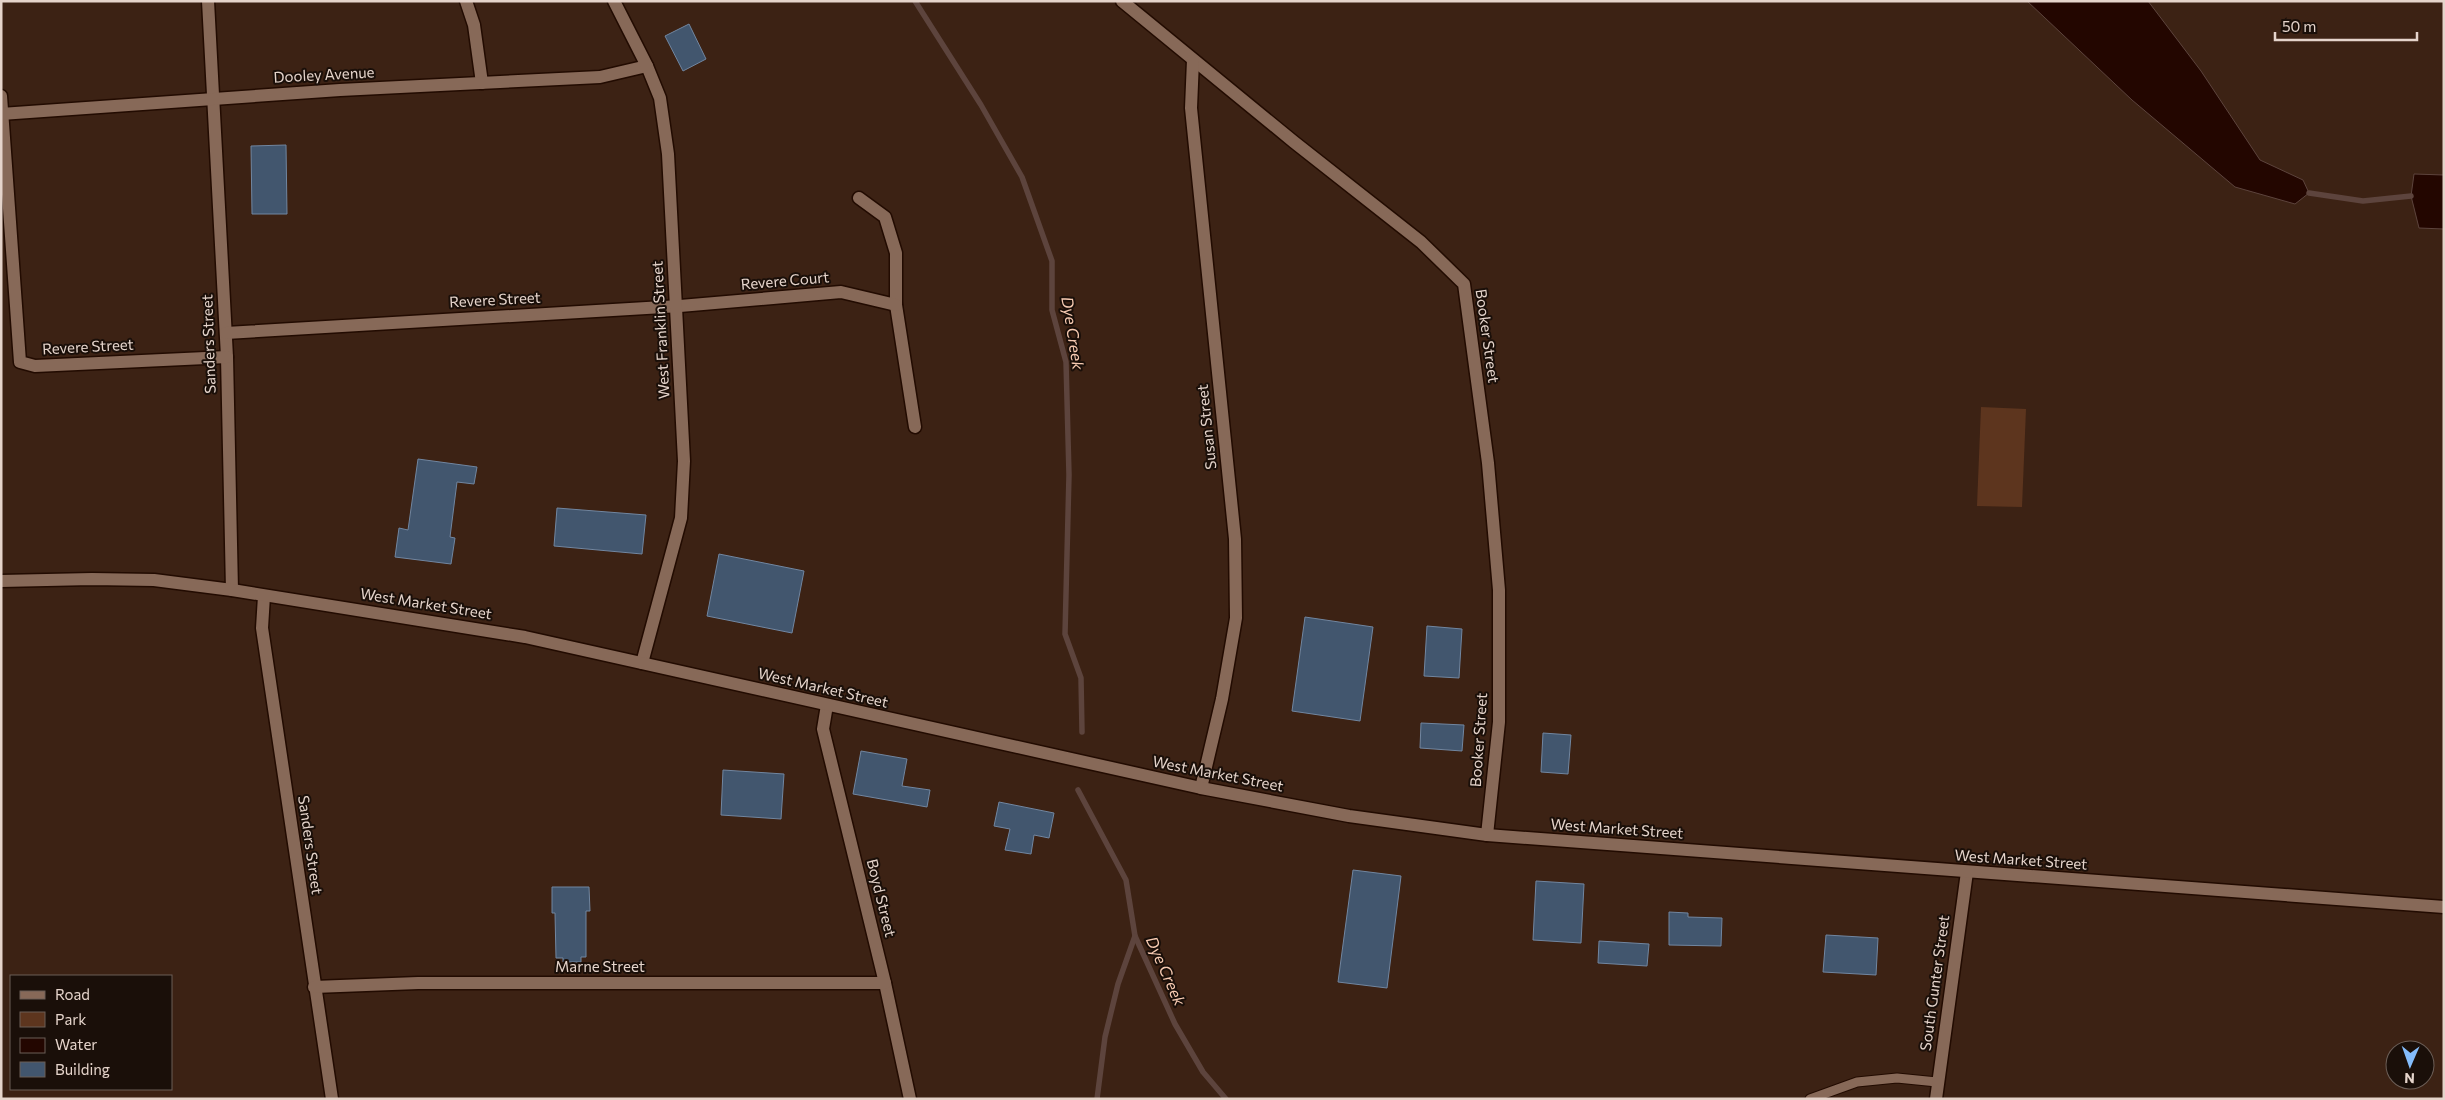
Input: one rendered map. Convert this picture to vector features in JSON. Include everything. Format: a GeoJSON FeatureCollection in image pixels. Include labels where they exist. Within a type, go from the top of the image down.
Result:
{"type":"FeatureCollection","features":[{"type":"Feature","properties":{"kind":"street","name":"Sanders Street"},"geometry":{"type":"LineString","coordinates":[[208,1],[215,98],[227,357],[232,590]]}},
{"type":"Feature","properties":{"kind":"street"},"geometry":{"type":"LineString","coordinates":[[466,1],[474,25],[482,83]]}},
{"type":"Feature","properties":{"kind":"street","name":"West Franklin Street"},"geometry":{"type":"LineString","coordinates":[[614,1],[648,66],[660,98],[668,154],[684,461],[681,518],[642,663]]}},
{"type":"Feature","properties":{"kind":"street","name":"Booker Street"},"geometry":{"type":"LineString","coordinates":[[1122,1],[1421,242],[1464,284],[1488,463],[1499,590],[1499,722],[1487,835]]}},
{"type":"Feature","properties":{"kind":"street","name":"Susan Street"},"geometry":{"type":"LineString","coordinates":[[1193,60],[1191,108],[1235,539],[1236,618],[1222,699],[1201,788]]}},
{"type":"Feature","properties":{"kind":"street","name":"Dooley Avenue"},"geometry":{"type":"LineString","coordinates":[[2,114],[215,98],[600,77],[648,66]]}},
{"type":"Feature","properties":{"kind":"street"},"geometry":{"type":"LineString","coordinates":[[1,96],[2,114]]}},
{"type":"Feature","properties":{"kind":"street","name":"Revere Street"},"geometry":{"type":"LineString","coordinates":[[2,114],[20,362],[35,366],[227,357]]}},
{"type":"Feature","properties":{"kind":"street"},"geometry":{"type":"LineString","coordinates":[[859,198],[885,217],[896,253],[896,305],[915,428]]}},
{"type":"Feature","properties":{"kind":"street","name":"Revere Court"},"geometry":{"type":"LineString","coordinates":[[676,306],[841,292],[896,305]]}},
{"type":"Feature","properties":{"kind":"street","name":"Revere Street"},"geometry":{"type":"LineString","coordinates":[[226,333],[676,306]]}},
{"type":"Feature","properties":{"kind":"street","name":"West Market Street"},"geometry":{"type":"LineString","coordinates":[[1,581],[92,578],[154,580],[232,590],[525,637],[1201,788],[1350,816],[1487,835],[2444,907]]}},
{"type":"Feature","properties":{"kind":"street","name":"Sanders Street"},"geometry":{"type":"LineString","coordinates":[[264,596],[262,628],[332,1099]]}},
{"type":"Feature","properties":{"kind":"street","name":"Boyd Street"},"geometry":{"type":"LineString","coordinates":[[827,705],[823,729],[885,983],[910,1099]]}},
{"type":"Feature","properties":{"kind":"street","name":"South Gunter Street"},"geometry":{"type":"LineString","coordinates":[[1936,1099],[1967,872]]}},
{"type":"Feature","properties":{"kind":"street","name":"Marne Street"},"geometry":{"type":"LineString","coordinates":[[314,987],[418,983],[885,983]]}},
{"type":"Feature","properties":{"kind":"lane"},"geometry":{"type":"LineString","coordinates":[[1810,1099],[1857,1082],[1897,1078],[1937,1082]]}},
{"type":"Feature","properties":{"kind":"green space"},"geometry":{"type":"Polygon","coordinates":[[[1981,407],[2026,409],[2022,507],[1977,506],[1981,407]]]}},
{"type":"Feature","properties":{"kind":"water"},"geometry":{"type":"Polygon","coordinates":[[[2027,1],[2148,1],[2201,71],[2260,160],[2303,180],[2309,193],[2295,204],[2235,187],[2132,100],[2027,1]]]}},
{"type":"Feature","properties":{"kind":"water"},"geometry":{"type":"Polygon","coordinates":[[[2414,174],[2444,175],[2444,229],[2419,228],[2411,196],[2414,174]]]}},
{"type":"Feature","properties":{"kind":"building"},"geometry":{"type":"Polygon","coordinates":[[[689,24],[706,59],[683,71],[665,36],[689,24]]]}},
{"type":"Feature","properties":{"kind":"building"},"geometry":{"type":"Polygon","coordinates":[[[286,145],[287,214],[252,214],[251,146],[286,145]]]}},
{"type":"Feature","properties":{"kind":"building"},"geometry":{"type":"Polygon","coordinates":[[[418,459],[477,467],[474,484],[457,482],[450,537],[455,538],[451,564],[395,557],[399,528],[408,530],[418,459]]]}},
{"type":"Feature","properties":{"kind":"building"},"geometry":{"type":"Polygon","coordinates":[[[557,508],[646,515],[642,554],[554,546],[557,508]]]}},
{"type":"Feature","properties":{"kind":"building"},"geometry":{"type":"Polygon","coordinates":[[[719,554],[804,571],[792,633],[707,616],[719,554]]]}},
{"type":"Feature","properties":{"kind":"building"},"geometry":{"type":"Polygon","coordinates":[[[1305,617],[1373,627],[1360,721],[1292,711],[1305,617]]]}},
{"type":"Feature","properties":{"kind":"building"},"geometry":{"type":"Polygon","coordinates":[[[1427,626],[1462,629],[1459,678],[1424,676],[1427,626]]]}},
{"type":"Feature","properties":{"kind":"building"},"geometry":{"type":"Polygon","coordinates":[[[1421,723],[1464,725],[1462,751],[1420,748],[1421,723]]]}},
{"type":"Feature","properties":{"kind":"building"},"geometry":{"type":"Polygon","coordinates":[[[1543,733],[1571,735],[1568,774],[1541,772],[1543,733]]]}},
{"type":"Feature","properties":{"kind":"building"},"geometry":{"type":"Polygon","coordinates":[[[861,751],[907,759],[902,786],[930,790],[927,807],[853,794],[861,751]]]}},
{"type":"Feature","properties":{"kind":"building"},"geometry":{"type":"Polygon","coordinates":[[[723,770],[784,774],[781,819],[721,815],[723,770]]]}},
{"type":"Feature","properties":{"kind":"building"},"geometry":{"type":"Polygon","coordinates":[[[999,802],[1054,813],[1049,838],[1034,835],[1031,854],[1005,850],[1010,829],[994,826],[999,802]]]}},
{"type":"Feature","properties":{"kind":"building"},"geometry":{"type":"Polygon","coordinates":[[[1353,870],[1401,876],[1387,988],[1338,982],[1353,870]]]}},
{"type":"Feature","properties":{"kind":"building"},"geometry":{"type":"Polygon","coordinates":[[[1536,881],[1584,884],[1581,943],[1533,940],[1536,881]]]}},
{"type":"Feature","properties":{"kind":"building"},"geometry":{"type":"Polygon","coordinates":[[[552,887],[589,887],[590,911],[586,911],[586,957],[581,957],[581,962],[563,962],[563,958],[556,958],[555,913],[552,913],[552,887]]]}},
{"type":"Feature","properties":{"kind":"building"},"geometry":{"type":"Polygon","coordinates":[[[1669,912],[1688,913],[1688,917],[1722,918],[1721,946],[1669,945],[1669,912]]]}},
{"type":"Feature","properties":{"kind":"building"},"geometry":{"type":"Polygon","coordinates":[[[1826,935],[1878,938],[1876,975],[1823,972],[1826,935]]]}},
{"type":"Feature","properties":{"kind":"building"},"geometry":{"type":"Polygon","coordinates":[[[1599,941],[1649,944],[1647,966],[1598,963],[1599,941]]]}},
{"type":"Feature","properties":{"kind":"waterway","name":"Dye Creek"},"geometry":{"type":"LineString","coordinates":[[915,1],[981,105],[1022,177],[1052,261],[1052,310],[1066,362],[1069,475],[1065,634],[1081,678],[1082,732]]}},
{"type":"Feature","properties":{"kind":"waterway"},"geometry":{"type":"LineString","coordinates":[[2309,193],[2363,201],[2411,196]]}},
{"type":"Feature","properties":{"kind":"waterway","name":"Dye Creek"},"geometry":{"type":"LineString","coordinates":[[1078,790],[1126,880],[1135,936],[1175,1024],[1203,1072],[1226,1099]]}},
{"type":"Feature","properties":{"kind":"waterway"},"geometry":{"type":"LineString","coordinates":[[1097,1099],[1105,1037],[1118,984],[1135,936]]}}]}
